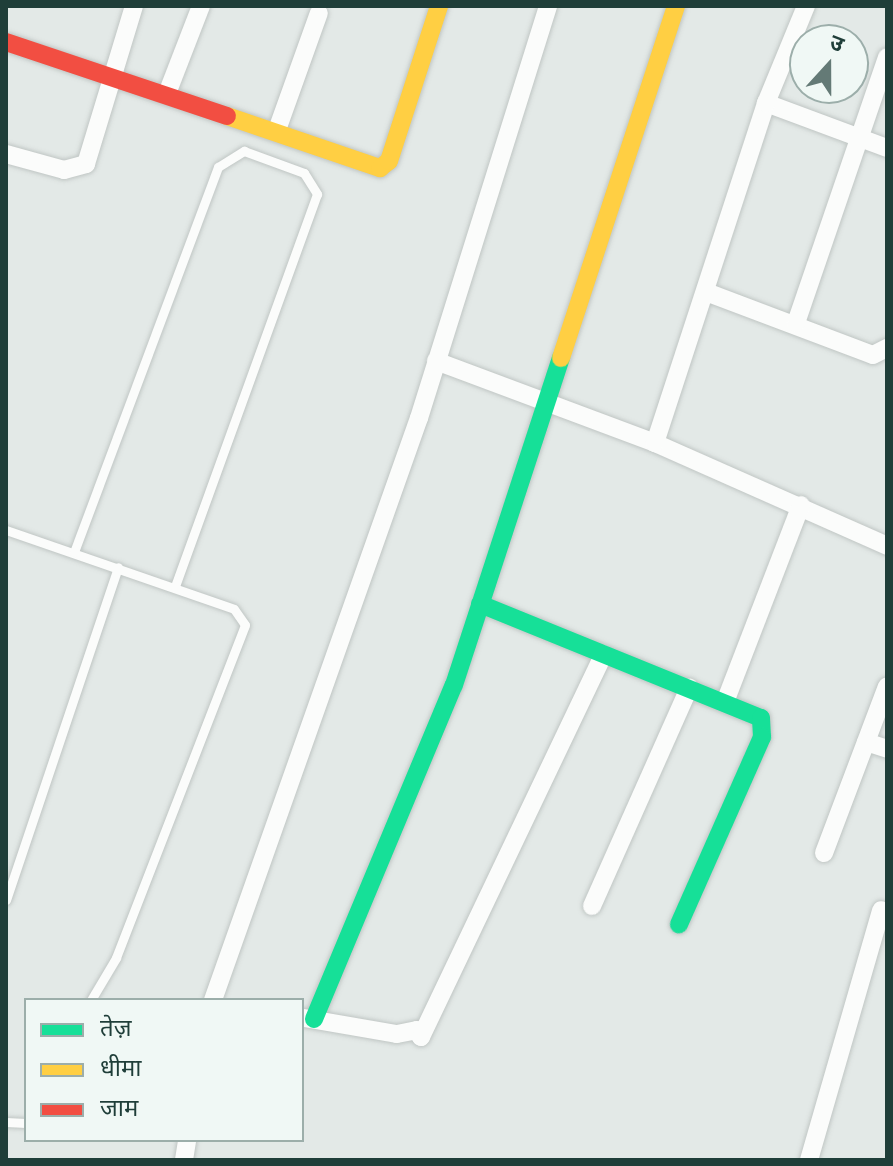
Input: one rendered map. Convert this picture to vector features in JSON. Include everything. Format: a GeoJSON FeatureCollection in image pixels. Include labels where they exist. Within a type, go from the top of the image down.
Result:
{"type":"FeatureCollection","features":[{"type":"Feature","properties":{"kind":"street"},"geometry":{"type":"LineString","coordinates":[[6,154],[64,170],[86,164],[134,6]]}},
{"type":"Feature","properties":{"kind":"street"},"geometry":{"type":"LineString","coordinates":[[168,91],[201,6]]}},
{"type":"Feature","properties":{"kind":"street"},"geometry":{"type":"LineString","coordinates":[[6,42],[168,91],[385,167],[439,6]]}},
{"type":"Feature","properties":{"kind":"street"},"geometry":{"type":"LineString","coordinates":[[214,998],[436,361],[548,6]]}},
{"type":"Feature","properties":{"kind":"street"},"geometry":{"type":"LineString","coordinates":[[604,654],[421,1037],[417,1030],[397,1034],[308,1018],[437,733],[676,6]]}},
{"type":"Feature","properties":{"kind":"street"},"geometry":{"type":"LineString","coordinates":[[655,443],[766,103],[806,6]]}},
{"type":"Feature","properties":{"kind":"street"},"geometry":{"type":"LineString","coordinates":[[277,130],[319,13]]}},
{"type":"Feature","properties":{"kind":"street"},"geometry":{"type":"LineString","coordinates":[[796,323],[887,57]]}},
{"type":"Feature","properties":{"kind":"street"},"geometry":{"type":"LineString","coordinates":[[766,103],[887,148]]}},
{"type":"Feature","properties":{"kind":"street"},"geometry":{"type":"LineString","coordinates":[[706,292],[796,323],[879,357],[887,348]]}},
{"type":"Feature","properties":{"kind":"street"},"geometry":{"type":"LineString","coordinates":[[436,361],[655,443],[801,505],[887,546]]}},
{"type":"Feature","properties":{"kind":"street"},"geometry":{"type":"LineString","coordinates":[[725,702],[801,505]]}},
{"type":"Feature","properties":{"kind":"street"},"geometry":{"type":"LineString","coordinates":[[480,604],[755,713],[764,727],[679,924]]}},
{"type":"Feature","properties":{"kind":"street"},"geometry":{"type":"LineString","coordinates":[[824,853],[887,686]]}},
{"type":"Feature","properties":{"kind":"street"},"geometry":{"type":"LineString","coordinates":[[592,906],[689,688]]}},
{"type":"Feature","properties":{"kind":"street"},"geometry":{"type":"LineString","coordinates":[[866,742],[887,749]]}},
{"type":"Feature","properties":{"kind":"street"},"geometry":{"type":"LineString","coordinates":[[809,1160],[881,910]]}},
{"type":"Feature","properties":{"kind":"street"},"geometry":{"type":"LineString","coordinates":[[867,962],[887,962]]}},
{"type":"Feature","properties":{"kind":"lane"},"geometry":{"type":"LineString","coordinates":[[74,552],[218,167],[244,151],[304,173],[317,194],[175,587]]}},
{"type":"Feature","properties":{"kind":"lane"},"geometry":{"type":"LineString","coordinates":[[6,530],[234,609],[245,625],[116,958],[92,998]]}},
{"type":"Feature","properties":{"kind":"lane"},"geometry":{"type":"LineString","coordinates":[[6,900],[118,567]]}},
{"type":"Feature","properties":{"kind":"traffic: fast"},"geometry":{"type":"LineString","coordinates":[[314,1019],[454,685],[561,358]]}},
{"type":"Feature","properties":{"kind":"traffic: fast"},"geometry":{"type":"LineString","coordinates":[[480,604],[761,718],[762,737],[679,924]]}},
{"type":"Feature","properties":{"kind":"traffic: slow"},"geometry":{"type":"LineString","coordinates":[[227,116],[380,168],[389,161],[439,6]]}},
{"type":"Feature","properties":{"kind":"traffic: slow"},"geometry":{"type":"LineString","coordinates":[[561,358],[676,6]]}},
{"type":"Feature","properties":{"kind":"traffic: jam"},"geometry":{"type":"LineString","coordinates":[[6,42],[227,116]]}}]}
